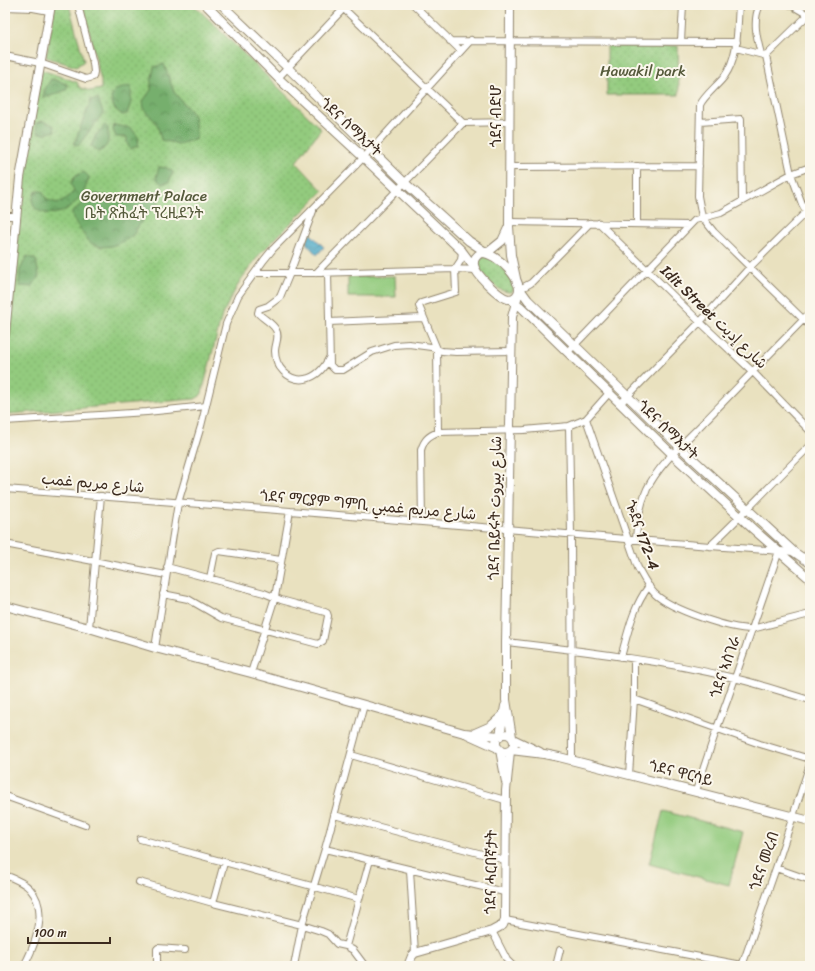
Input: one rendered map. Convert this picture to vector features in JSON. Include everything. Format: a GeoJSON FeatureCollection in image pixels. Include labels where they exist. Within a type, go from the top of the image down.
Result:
{"type":"FeatureCollection","features":[{"type":"Feature","properties":{"kind":"main road","name":"ጎደና ሰማእታት"},"geometry":{"type":"LineString","coordinates":[[222,5],[405,183],[469,241],[499,259],[506,266],[514,294],[521,307],[673,455],[810,580]]}},
{"type":"Feature","properties":{"kind":"main road","name":"ጎደና ብድሆ"},"geometry":{"type":"LineString","coordinates":[[510,5],[509,224],[514,294]]}},
{"type":"Feature","properties":{"kind":"main road","name":"ጎደና ሰማእታት"},"geometry":{"type":"LineString","coordinates":[[209,6],[278,78],[462,251],[491,287],[528,300],[680,447],[794,552],[807,561]]}},
{"type":"Feature","properties":{"kind":"main road"},"geometry":{"type":"LineString","coordinates":[[5,334],[7,291],[22,170],[50,8]]}},
{"type":"Feature","properties":{"kind":"main road"},"geometry":{"type":"LineString","coordinates":[[476,270],[474,263],[476,257],[481,253],[487,252],[494,248],[502,240],[509,224]]}},
{"type":"Feature","properties":{"kind":"main road"},"geometry":{"type":"LineString","coordinates":[[512,317],[510,308],[514,294]]}},
{"type":"Feature","properties":{"kind":"main road"},"geometry":{"type":"LineString","coordinates":[[512,317],[514,294]]}},
{"type":"Feature","properties":{"kind":"main road","name":"ጎደና ቤይሩት شارع بيروت"},"geometry":{"type":"LineString","coordinates":[[506,700],[512,317]]}},
{"type":"Feature","properties":{"kind":"main road"},"geometry":{"type":"LineString","coordinates":[[5,606],[464,733],[503,752],[511,750]]}},
{"type":"Feature","properties":{"kind":"main road"},"geometry":{"type":"LineString","coordinates":[[506,700],[500,736],[496,743],[499,749],[506,782]]}},
{"type":"Feature","properties":{"kind":"main road"},"geometry":{"type":"LineString","coordinates":[[506,700],[514,745],[511,750],[506,782]]}},
{"type":"Feature","properties":{"kind":"main road"},"geometry":{"type":"LineString","coordinates":[[474,733],[491,726],[503,715]]}},
{"type":"Feature","properties":{"kind":"main road"},"geometry":{"type":"LineString","coordinates":[[464,733],[500,736],[507,734],[512,738]]}},
{"type":"Feature","properties":{"kind":"main road","name":"ጎደና ዋርሳይ"},"geometry":{"type":"LineString","coordinates":[[512,738],[544,754]]}},
{"type":"Feature","properties":{"kind":"main road","name":"ጎደና ዋርሳይ"},"geometry":{"type":"LineString","coordinates":[[511,750],[515,752],[544,754],[572,760],[810,821]]}},
{"type":"Feature","properties":{"kind":"main road","name":"ጎደና ሓርበኛታት"},"geometry":{"type":"LineString","coordinates":[[415,953],[492,931],[503,925],[505,920],[504,892],[506,782]]}},
{"type":"Feature","properties":{"kind":"main road"},"geometry":{"type":"LineString","coordinates":[[408,966],[412,956],[415,953]]}},
{"type":"Feature","properties":{"kind":"street"},"geometry":{"type":"LineString","coordinates":[[5,56],[40,63],[86,79],[92,77],[94,72],[93,63],[78,5]]}},
{"type":"Feature","properties":{"kind":"street"},"geometry":{"type":"LineString","coordinates":[[414,5],[461,51]]}},
{"type":"Feature","properties":{"kind":"street"},"geometry":{"type":"LineString","coordinates":[[681,41],[683,5]]}},
{"type":"Feature","properties":{"kind":"street"},"geometry":{"type":"LineString","coordinates":[[739,5],[736,45],[731,62],[725,75],[703,99],[700,105],[698,196],[702,217],[714,232],[810,326]]}},
{"type":"Feature","properties":{"kind":"street"},"geometry":{"type":"LineString","coordinates":[[760,5],[756,16],[756,32],[764,55],[791,174],[806,212],[810,218]]}},
{"type":"Feature","properties":{"kind":"street"},"geometry":{"type":"LineString","coordinates":[[764,55],[809,16],[791,5]]}},
{"type":"Feature","properties":{"kind":"street"},"geometry":{"type":"LineString","coordinates":[[5,7],[50,8]]}},
{"type":"Feature","properties":{"kind":"street"},"geometry":{"type":"LineString","coordinates":[[278,78],[345,7],[463,123]]}},
{"type":"Feature","properties":{"kind":"street"},"geometry":{"type":"LineString","coordinates":[[155,648],[178,503],[198,440],[226,324],[238,296],[273,249],[371,150],[472,40]]}},
{"type":"Feature","properties":{"kind":"street"},"geometry":{"type":"LineString","coordinates":[[450,41],[681,41],[736,45],[764,55]]}},
{"type":"Feature","properties":{"kind":"street"},"geometry":{"type":"LineString","coordinates":[[700,122],[741,119],[742,201]]}},
{"type":"Feature","properties":{"kind":"street"},"geometry":{"type":"LineString","coordinates":[[316,273],[463,123],[510,122]]}},
{"type":"Feature","properties":{"kind":"street"},"geometry":{"type":"LineString","coordinates":[[637,166],[637,224]]}},
{"type":"Feature","properties":{"kind":"street"},"geometry":{"type":"LineString","coordinates":[[510,167],[699,166]]}},
{"type":"Feature","properties":{"kind":"street"},"geometry":{"type":"LineString","coordinates":[[568,352],[696,220],[702,217],[721,213],[791,174],[810,167]]}},
{"type":"Feature","properties":{"kind":"street"},"geometry":{"type":"LineString","coordinates":[[313,210],[280,297],[273,303],[258,311],[259,314],[276,330],[278,336],[276,354],[280,367],[293,379],[303,380],[312,377],[320,372],[330,356]]}},
{"type":"Feature","properties":{"kind":"street"},"geometry":{"type":"LineString","coordinates":[[621,403],[700,322],[750,267],[806,212]]}},
{"type":"Feature","properties":{"kind":"street"},"geometry":{"type":"LineString","coordinates":[[5,216],[16,216]]}},
{"type":"Feature","properties":{"kind":"street"},"geometry":{"type":"LineString","coordinates":[[514,294],[531,283],[590,223]]}},
{"type":"Feature","properties":{"kind":"street"},"geometry":{"type":"LineString","coordinates":[[509,224],[599,223],[689,226]]}},
{"type":"Feature","properties":{"kind":"street","name":"Idit Street شارع إديت"},"geometry":{"type":"LineString","coordinates":[[599,223],[753,372],[810,431]]}},
{"type":"Feature","properties":{"kind":"street"},"geometry":{"type":"LineString","coordinates":[[438,432],[437,349],[419,306],[456,292],[455,269],[461,260],[462,251]]}},
{"type":"Feature","properties":{"kind":"street"},"geometry":{"type":"LineString","coordinates":[[255,272],[328,273],[455,269],[476,270]]}},
{"type":"Feature","properties":{"kind":"street"},"geometry":{"type":"LineString","coordinates":[[328,273],[330,365],[335,370],[343,370],[372,352],[394,345],[409,344],[456,352],[511,351]]}},
{"type":"Feature","properties":{"kind":"street"},"geometry":{"type":"LineString","coordinates":[[636,540],[640,508],[647,490],[655,476],[680,447],[810,313]]}},
{"type":"Feature","properties":{"kind":"street"},"geometry":{"type":"LineString","coordinates":[[329,322],[423,318]]}},
{"type":"Feature","properties":{"kind":"street"},"geometry":{"type":"LineString","coordinates":[[422,522],[421,450],[424,441],[428,437],[438,432],[510,430],[569,426],[586,419],[610,392]]}},
{"type":"Feature","properties":{"kind":"street"},"geometry":{"type":"LineString","coordinates":[[5,421],[147,412],[206,406]]}},
{"type":"Feature","properties":{"kind":"street","name":"ጐደና 172-4"},"geometry":{"type":"LineString","coordinates":[[586,419],[638,568],[656,595],[682,611],[734,628],[752,629],[810,614]]}},
{"type":"Feature","properties":{"kind":"street"},"geometry":{"type":"LineString","coordinates":[[569,426],[572,760]]}},
{"type":"Feature","properties":{"kind":"street"},"geometry":{"type":"LineString","coordinates":[[710,546],[748,509],[780,474],[810,446]]}},
{"type":"Feature","properties":{"kind":"street","name":"شارع مريم غمب"},"geometry":{"type":"LineString","coordinates":[[5,489],[178,503]]}},
{"type":"Feature","properties":{"kind":"street"},"geometry":{"type":"LineString","coordinates":[[89,628],[101,496]]}},
{"type":"Feature","properties":{"kind":"street","name":"ጎደና ማርያም ግምቢ شارع مريم غمبي"},"geometry":{"type":"LineString","coordinates":[[178,503],[794,552]]}},
{"type":"Feature","properties":{"kind":"street"},"geometry":{"type":"LineString","coordinates":[[251,673],[275,597],[290,511]]}},
{"type":"Feature","properties":{"kind":"street"},"geometry":{"type":"LineString","coordinates":[[5,544],[166,575]]}},
{"type":"Feature","properties":{"kind":"street"},"geometry":{"type":"LineString","coordinates":[[210,578],[215,553],[219,551],[281,560]]}},
{"type":"Feature","properties":{"kind":"street","name":"ጎደና ኣስገራ"},"geometry":{"type":"LineString","coordinates":[[696,791],[779,551]]}},
{"type":"Feature","properties":{"kind":"street"},"geometry":{"type":"LineString","coordinates":[[807,561],[810,551]]}},
{"type":"Feature","properties":{"kind":"street"},"geometry":{"type":"LineString","coordinates":[[163,594],[188,599],[220,618],[318,644],[323,641],[328,616],[327,613],[281,600],[264,593],[167,567]]}},
{"type":"Feature","properties":{"kind":"street"},"geometry":{"type":"LineString","coordinates":[[621,657],[636,607],[640,598],[649,586]]}},
{"type":"Feature","properties":{"kind":"street"},"geometry":{"type":"LineString","coordinates":[[506,642],[572,650],[688,668],[735,678],[810,700]]}},
{"type":"Feature","properties":{"kind":"street"},"geometry":{"type":"LineString","coordinates":[[629,775],[634,699],[634,659]]}},
{"type":"Feature","properties":{"kind":"street"},"geometry":{"type":"LineString","coordinates":[[634,699],[760,744],[810,759]]}},
{"type":"Feature","properties":{"kind":"street"},"geometry":{"type":"LineString","coordinates":[[294,966],[302,925],[314,888],[364,706]]}},
{"type":"Feature","properties":{"kind":"street"},"geometry":{"type":"LineString","coordinates":[[351,755],[505,800]]}},
{"type":"Feature","properties":{"kind":"street","name":"ጎደና መረብ"},"geometry":{"type":"LineString","coordinates":[[742,965],[810,764]]}},
{"type":"Feature","properties":{"kind":"street"},"geometry":{"type":"LineString","coordinates":[[5,796],[85,825]]}},
{"type":"Feature","properties":{"kind":"street"},"geometry":{"type":"LineString","coordinates":[[334,815],[505,860]]}},
{"type":"Feature","properties":{"kind":"street"},"geometry":{"type":"LineString","coordinates":[[140,839],[314,888],[359,899]]}},
{"type":"Feature","properties":{"kind":"street"},"geometry":{"type":"LineString","coordinates":[[325,849],[504,892]]}},
{"type":"Feature","properties":{"kind":"street"},"geometry":{"type":"LineString","coordinates":[[346,946],[370,860]]}},
{"type":"Feature","properties":{"kind":"street"},"geometry":{"type":"LineString","coordinates":[[213,903],[224,863]]}},
{"type":"Feature","properties":{"kind":"street"},"geometry":{"type":"LineString","coordinates":[[776,868],[810,880]]}},
{"type":"Feature","properties":{"kind":"street"},"geometry":{"type":"LineString","coordinates":[[410,870],[415,953]]}},
{"type":"Feature","properties":{"kind":"street"},"geometry":{"type":"LineString","coordinates":[[5,875],[30,888],[35,896],[38,906],[39,923],[36,940],[24,966]]}},
{"type":"Feature","properties":{"kind":"street"},"geometry":{"type":"LineString","coordinates":[[139,882],[213,903],[302,925],[328,934],[337,944],[346,946],[353,950],[366,966]]}},
{"type":"Feature","properties":{"kind":"street"},"geometry":{"type":"LineString","coordinates":[[505,920],[742,965]]}},
{"type":"Feature","properties":{"kind":"street"},"geometry":{"type":"LineString","coordinates":[[492,931],[507,960],[513,966]]}},
{"type":"Feature","properties":{"kind":"street"},"geometry":{"type":"LineString","coordinates":[[157,966],[158,948],[185,950]]}},
{"type":"Feature","properties":{"kind":"street"},"geometry":{"type":"LineString","coordinates":[[556,966],[560,950]]}},
{"type":"Feature","properties":{"kind":"green space"},"geometry":{"type":"Polygon","coordinates":[[[55,5],[69,5],[84,61],[76,67],[46,57],[55,5]]]}},
{"type":"Feature","properties":{"kind":"green space","name":"Government Palace ቤት ጽሕፈት ፕረዚደንት"},"geometry":{"type":"Polygon","coordinates":[[[83,5],[194,5],[321,129],[296,162],[323,191],[259,255],[240,281],[222,315],[200,396],[195,399],[8,414],[5,413],[5,375],[24,166],[42,70],[77,82],[79,87],[90,91],[101,89],[101,81],[83,5]]]}},
{"type":"Feature","properties":{"kind":"green space","name":"Hawakil park"},"geometry":{"type":"Polygon","coordinates":[[[607,46],[678,46],[679,95],[607,95],[607,46]]]}},
{"type":"Feature","properties":{"kind":"green space"},"geometry":{"type":"Polygon","coordinates":[[[164,64],[174,92],[194,116],[196,139],[179,144],[161,140],[156,123],[144,110],[143,101],[151,90],[154,67],[164,64]]]}},
{"type":"Feature","properties":{"kind":"green space"},"geometry":{"type":"Polygon","coordinates":[[[51,79],[68,85],[66,90],[48,97],[43,97],[45,89],[51,79]]]}},
{"type":"Feature","properties":{"kind":"green space"},"geometry":{"type":"Polygon","coordinates":[[[131,86],[131,102],[127,114],[122,115],[114,108],[111,98],[115,90],[131,86]]]}},
{"type":"Feature","properties":{"kind":"green space"},"geometry":{"type":"Polygon","coordinates":[[[98,99],[103,113],[78,146],[74,144],[91,100],[98,99]]]}},
{"type":"Feature","properties":{"kind":"green space"},"geometry":{"type":"Polygon","coordinates":[[[43,121],[53,125],[55,131],[44,134],[38,132],[36,123],[43,121]]]}},
{"type":"Feature","properties":{"kind":"green space"},"geometry":{"type":"Polygon","coordinates":[[[105,125],[108,128],[108,143],[105,148],[98,152],[91,146],[96,135],[105,125]]]}},
{"type":"Feature","properties":{"kind":"green space"},"geometry":{"type":"Polygon","coordinates":[[[114,125],[131,128],[139,138],[138,146],[130,149],[127,143],[127,137],[116,137],[113,130],[114,125]]]}},
{"type":"Feature","properties":{"kind":"green space"},"geometry":{"type":"Polygon","coordinates":[[[159,167],[167,168],[173,172],[169,182],[162,184],[156,178],[159,167]]]}},
{"type":"Feature","properties":{"kind":"green space"},"geometry":{"type":"Polygon","coordinates":[[[84,172],[89,177],[84,192],[70,207],[61,212],[45,213],[34,207],[33,201],[35,192],[42,191],[47,200],[58,203],[74,191],[71,184],[75,176],[84,172]]]}},
{"type":"Feature","properties":{"kind":"green space"},"geometry":{"type":"Polygon","coordinates":[[[94,194],[107,196],[113,200],[121,202],[132,197],[139,199],[154,194],[158,200],[158,205],[146,214],[133,235],[112,246],[101,247],[90,243],[73,219],[72,212],[94,194]]]}},
{"type":"Feature","properties":{"kind":"green space"},"geometry":{"type":"Polygon","coordinates":[[[27,256],[36,260],[39,276],[32,287],[19,286],[20,270],[27,256]]]}},
{"type":"Feature","properties":{"kind":"green space"},"geometry":{"type":"Polygon","coordinates":[[[485,256],[495,261],[507,272],[514,288],[512,292],[501,290],[490,282],[481,272],[478,261],[481,257],[485,256]]]}},
{"type":"Feature","properties":{"kind":"green space"},"geometry":{"type":"Polygon","coordinates":[[[395,276],[396,297],[348,297],[348,277],[395,276]]]}},
{"type":"Feature","properties":{"kind":"green space"},"geometry":{"type":"Polygon","coordinates":[[[663,811],[743,832],[729,885],[649,864],[663,811]]]}},
{"type":"Feature","properties":{"kind":"water"},"geometry":{"type":"Polygon","coordinates":[[[310,233],[324,247],[317,255],[306,243],[310,233]]]}}]}
